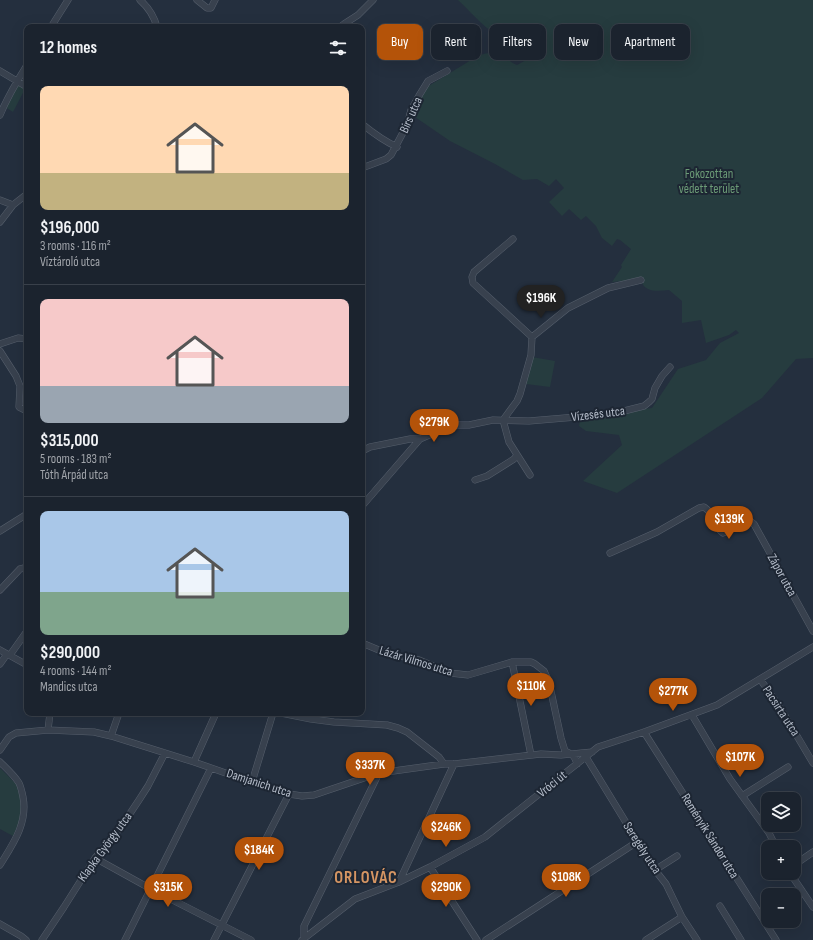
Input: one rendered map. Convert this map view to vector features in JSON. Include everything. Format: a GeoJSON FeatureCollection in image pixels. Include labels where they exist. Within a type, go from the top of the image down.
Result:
{"type":"FeatureCollection","features":[{"type":"Feature","properties":{"kind":"street"},"geometry":{"type":"LineString","coordinates":[[53,24],[68,0]]}},
{"type":"Feature","properties":{"kind":"street"},"geometry":{"type":"LineString","coordinates":[[140,0],[146,5],[156,24]]}},
{"type":"Feature","properties":{"kind":"street"},"geometry":{"type":"LineString","coordinates":[[197,0],[207,8],[211,8],[215,0]]}},
{"type":"Feature","properties":{"kind":"street"},"geometry":{"type":"LineString","coordinates":[[344,24],[358,15],[373,0]]}},
{"type":"Feature","properties":{"kind":"street"},"geometry":{"type":"LineString","coordinates":[[0,115],[24,70]]}},
{"type":"Feature","properties":{"kind":"street"},"geometry":{"type":"LineString","coordinates":[[0,71],[24,86]]}},
{"type":"Feature","properties":{"kind":"street","name":"Birs utca"},"geometry":{"type":"LineString","coordinates":[[397,147],[407,125],[411,110],[428,81],[447,71]]}},
{"type":"Feature","properties":{"kind":"street"},"geometry":{"type":"LineString","coordinates":[[365,127],[389,144],[397,147],[386,159],[365,167]]}},
{"type":"Feature","properties":{"kind":"street"},"geometry":{"type":"LineString","coordinates":[[0,222],[13,205],[24,196]]}},
{"type":"Feature","properties":{"kind":"street"},"geometry":{"type":"LineString","coordinates":[[0,200],[13,205]]}},
{"type":"Feature","properties":{"kind":"street"},"geometry":{"type":"LineString","coordinates":[[513,238],[474,272],[472,277],[473,283],[532,337]]}},
{"type":"Feature","properties":{"kind":"street"},"geometry":{"type":"LineString","coordinates":[[530,475],[509,442],[503,420],[517,401],[520,394],[530,355],[532,337],[568,308],[608,288],[641,280]]}},
{"type":"Feature","properties":{"kind":"street"},"geometry":{"type":"LineString","coordinates":[[0,344],[18,338],[24,339]]}},
{"type":"Feature","properties":{"kind":"street"},"geometry":{"type":"LineString","coordinates":[[0,351],[16,376],[20,386],[19,407],[24,410]]}},
{"type":"Feature","properties":{"kind":"street","name":"Vízesés utca"},"geometry":{"type":"LineString","coordinates":[[420,439],[453,425],[469,425],[487,421],[529,421],[612,414],[644,406],[652,398],[655,388],[662,376],[670,367]]}},
{"type":"Feature","properties":{"kind":"street"},"geometry":{"type":"LineString","coordinates":[[365,450],[370,447],[410,439],[420,439]]}},
{"type":"Feature","properties":{"kind":"street"},"geometry":{"type":"LineString","coordinates":[[365,503],[420,439]]}},
{"type":"Feature","properties":{"kind":"street"},"geometry":{"type":"LineString","coordinates":[[475,480],[487,476],[514,459],[517,455]]}},
{"type":"Feature","properties":{"kind":"street","name":"Zápor utca"},"geometry":{"type":"LineString","coordinates":[[610,553],[657,532],[699,508],[704,507],[709,510],[720,531],[723,533],[747,521],[750,521],[754,524],[813,631]]}},
{"type":"Feature","properties":{"kind":"street"},"geometry":{"type":"LineString","coordinates":[[0,531],[24,516]]}},
{"type":"Feature","properties":{"kind":"street"},"geometry":{"type":"LineString","coordinates":[[0,590],[20,569],[24,568]]}},
{"type":"Feature","properties":{"kind":"street"},"geometry":{"type":"LineString","coordinates":[[0,664],[24,635]]}},
{"type":"Feature","properties":{"kind":"street","name":"Lázár Vilmos utca"},"geometry":{"type":"LineString","coordinates":[[365,644],[386,653],[419,660],[450,673],[468,675],[512,662],[531,662],[535,664],[544,671],[549,682],[565,751],[572,754]]}},
{"type":"Feature","properties":{"kind":"street","name":"Vróci út"},"geometry":{"type":"LineString","coordinates":[[303,939],[356,899],[399,882],[485,838],[598,747],[692,715],[716,705],[813,647]]}},
{"type":"Feature","properties":{"kind":"street"},"geometry":{"type":"LineString","coordinates":[[0,650],[24,663]]}},
{"type":"Feature","properties":{"kind":"street"},"geometry":{"type":"LineString","coordinates":[[512,662],[531,755]]}},
{"type":"Feature","properties":{"kind":"street","name":"Pacsirta utca"},"geometry":{"type":"LineString","coordinates":[[760,679],[781,709],[813,763]]}},
{"type":"Feature","properties":{"kind":"street"},"geometry":{"type":"LineString","coordinates":[[692,715],[730,779],[772,840]]}},
{"type":"Feature","properties":{"kind":"street"},"geometry":{"type":"LineString","coordinates":[[48,730],[50,716]]}},
{"type":"Feature","properties":{"kind":"street"},"geometry":{"type":"LineString","coordinates":[[111,736],[118,716]]}},
{"type":"Feature","properties":{"kind":"street"},"geometry":{"type":"LineString","coordinates":[[194,762],[215,716]]}},
{"type":"Feature","properties":{"kind":"street"},"geometry":{"type":"LineString","coordinates":[[252,782],[272,716]]}},
{"type":"Feature","properties":{"kind":"street"},"geometry":{"type":"LineString","coordinates":[[296,716],[334,722],[398,728],[407,732],[439,757],[444,764]]}},
{"type":"Feature","properties":{"kind":"street","name":"Damjanich utca"},"geometry":{"type":"LineString","coordinates":[[0,750],[9,737],[14,733],[19,732],[48,730],[94,732],[194,762],[289,794],[302,796],[314,795],[380,773],[444,764],[540,754],[562,755],[592,752]]}},
{"type":"Feature","properties":{"kind":"street","name":"Reményik Sándor utca"},"geometry":{"type":"LineString","coordinates":[[644,732],[776,940]]}},
{"type":"Feature","properties":{"kind":"street","name":"Klapka György utca"},"geometry":{"type":"LineString","coordinates":[[42,940],[95,858],[130,813],[148,786],[165,753]]}},
{"type":"Feature","properties":{"kind":"street"},"geometry":{"type":"LineString","coordinates":[[572,754],[576,758],[578,764]]}},
{"type":"Feature","properties":{"kind":"street","name":"Seregély utca"},"geometry":{"type":"LineString","coordinates":[[586,757],[637,842],[666,884],[682,917],[697,940]]}},
{"type":"Feature","properties":{"kind":"street"},"geometry":{"type":"LineString","coordinates":[[0,762],[20,784],[24,805],[24,815],[23,822],[13,844],[0,866]]}},
{"type":"Feature","properties":{"kind":"street"},"geometry":{"type":"LineString","coordinates":[[399,882],[454,764]]}},
{"type":"Feature","properties":{"kind":"street"},"geometry":{"type":"LineString","coordinates":[[742,796],[788,767]]}},
{"type":"Feature","properties":{"kind":"street"},"geometry":{"type":"LineString","coordinates":[[125,940],[211,768]]}},
{"type":"Feature","properties":{"kind":"street"},"geometry":{"type":"LineString","coordinates":[[303,939],[304,926],[380,773]]}},
{"type":"Feature","properties":{"kind":"street"},"geometry":{"type":"LineString","coordinates":[[214,940],[289,794]]}},
{"type":"Feature","properties":{"kind":"street"},"geometry":{"type":"LineString","coordinates":[[486,940],[637,842]]}},
{"type":"Feature","properties":{"kind":"street"},"geometry":{"type":"LineString","coordinates":[[801,860],[813,852]]}},
{"type":"Feature","properties":{"kind":"street"},"geometry":{"type":"LineString","coordinates":[[655,870],[677,856]]}},
{"type":"Feature","properties":{"kind":"street"},"geometry":{"type":"LineString","coordinates":[[95,858],[151,889],[251,940]]}},
{"type":"Feature","properties":{"kind":"street"},"geometry":{"type":"LineString","coordinates":[[430,867],[477,940]]}},
{"type":"Feature","properties":{"kind":"street"},"geometry":{"type":"LineString","coordinates":[[795,880],[813,907]]}},
{"type":"Feature","properties":{"kind":"street"},"geometry":{"type":"LineString","coordinates":[[720,906],[741,940]]}},
{"type":"Feature","properties":{"kind":"street"},"geometry":{"type":"LineString","coordinates":[[646,940],[682,917]]}},
{"type":"Feature","properties":{"kind":"street"},"geometry":{"type":"LineString","coordinates":[[0,924],[26,940]]}},
{"type":"Feature","properties":{"kind":"green space","name":"Fokozottan védett terület"},"geometry":{"type":"Polygon","coordinates":[[[458,0],[813,0],[813,358],[796,359],[762,398],[617,493],[583,481],[622,445],[619,435],[586,431],[579,426],[580,421],[616,417],[637,410],[652,408],[678,369],[706,360],[720,343],[739,333],[736,330],[729,335],[706,343],[701,320],[682,323],[682,301],[669,290],[650,290],[642,283],[630,286],[634,280],[612,282],[631,249],[617,239],[612,246],[602,238],[596,226],[586,216],[581,220],[569,209],[562,216],[549,202],[564,188],[556,179],[549,186],[537,179],[523,180],[450,141],[415,117],[415,110],[427,87],[471,60],[481,60],[481,55],[489,53],[489,60],[509,60],[517,65],[526,60],[546,60],[546,24],[489,24],[489,29],[458,0]]]}},
{"type":"Feature","properties":{"kind":"green space"},"geometry":{"type":"Polygon","coordinates":[[[17,84],[24,88],[13,112],[5,107],[17,84]]]}},
{"type":"Feature","properties":{"kind":"green space"},"geometry":{"type":"Polygon","coordinates":[[[532,357],[555,361],[550,387],[526,384],[532,357]]]}},
{"type":"Feature","properties":{"kind":"green space"},"geometry":{"type":"Polygon","coordinates":[[[0,768],[17,785],[22,804],[20,821],[13,836],[0,829],[0,768]]]}},
{"type":"Feature","properties":{"kind":"district","name":"ORLOVÁC"},"geometry":{"type":"Point","coordinates":[366,878]}}]}
